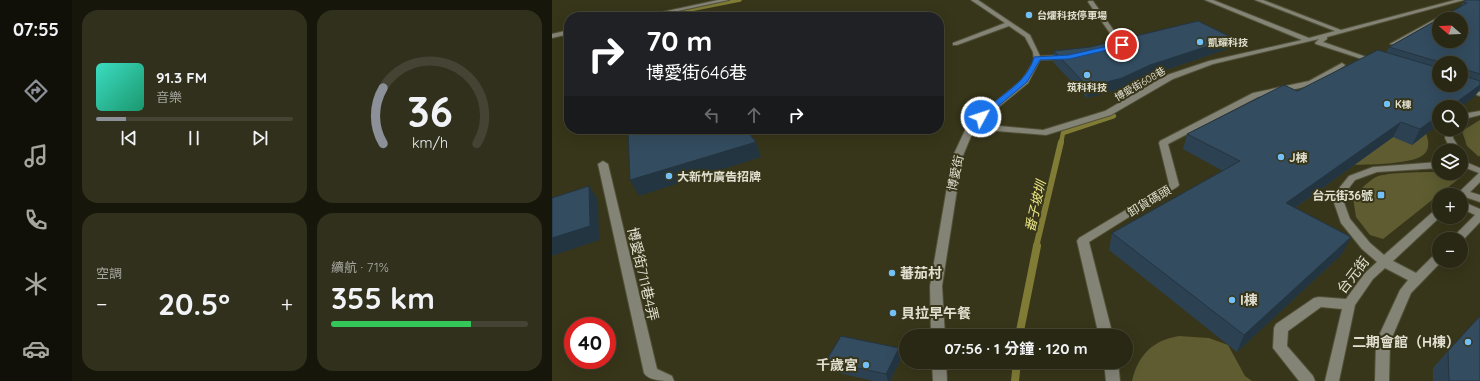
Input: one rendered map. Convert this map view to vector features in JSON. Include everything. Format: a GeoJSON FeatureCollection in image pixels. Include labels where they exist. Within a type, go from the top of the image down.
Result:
{"type":"FeatureCollection","features":[{"type":"Feature","properties":{"kind":"street"},"geometry":{"type":"LineString","coordinates":[[667,12],[726,0]]}},
{"type":"Feature","properties":{"kind":"street"},"geometry":{"type":"LineString","coordinates":[[974,0],[1028,36],[1036,52],[1037,58],[1076,56]]}},
{"type":"Feature","properties":{"kind":"street"},"geometry":{"type":"LineString","coordinates":[[1208,0],[1309,40]]}},
{"type":"Feature","properties":{"kind":"street"},"geometry":{"type":"LineString","coordinates":[[1258,0],[1342,32]]}},
{"type":"Feature","properties":{"kind":"street","name":"博愛街608巷"},"geometry":{"type":"LineString","coordinates":[[971,126],[1043,133],[1108,113],[1170,77],[1204,65],[1342,32],[1461,0]]}},
{"type":"Feature","properties":{"kind":"street"},"geometry":{"type":"LineString","coordinates":[[1091,2],[1122,45]]}},
{"type":"Feature","properties":{"kind":"street"},"geometry":{"type":"LineString","coordinates":[[1393,44],[1432,23]]}},
{"type":"Feature","properties":{"kind":"street"},"geometry":{"type":"LineString","coordinates":[[955,44],[1008,24]]}},
{"type":"Feature","properties":{"kind":"street"},"geometry":{"type":"LineString","coordinates":[[552,36],[564,33]]}},
{"type":"Feature","properties":{"kind":"street"},"geometry":{"type":"LineString","coordinates":[[1332,34],[1318,43],[1386,65]]}},
{"type":"Feature","properties":{"kind":"street"},"geometry":{"type":"LineString","coordinates":[[1114,47],[1129,43]]}},
{"type":"Feature","properties":{"kind":"street","name":"博愛街"},"geometry":{"type":"LineString","coordinates":[[938,329],[936,286],[957,158],[971,126],[1025,81],[1037,61],[1037,58]]}},
{"type":"Feature","properties":{"kind":"street","name":"卸貨碼頭"},"geometry":{"type":"LineString","coordinates":[[1104,329],[1083,241],[1174,185],[1163,143],[1256,95],[1311,83],[1342,65]]}},
{"type":"Feature","properties":{"kind":"street"},"geometry":{"type":"LineString","coordinates":[[1468,90],[1480,94]]}},
{"type":"Feature","properties":{"kind":"street"},"geometry":{"type":"LineString","coordinates":[[1468,115],[1480,113]]}},
{"type":"Feature","properties":{"kind":"street","name":"博愛街711巷4弄"},"geometry":{"type":"LineString","coordinates":[[603,164],[651,373],[667,381]]}},
{"type":"Feature","properties":{"kind":"street"},"geometry":{"type":"LineString","coordinates":[[1418,279],[1384,262],[1366,246],[1345,220],[1337,197],[1352,178],[1376,169],[1432,165]]}},
{"type":"Feature","properties":{"kind":"street"},"geometry":{"type":"LineString","coordinates":[[1468,166],[1480,171]]}},
{"type":"Feature","properties":{"kind":"street"},"geometry":{"type":"LineString","coordinates":[[1468,188],[1480,176]]}},
{"type":"Feature","properties":{"kind":"street"},"geometry":{"type":"LineString","coordinates":[[1468,196],[1480,199]]}},
{"type":"Feature","properties":{"kind":"street"},"geometry":{"type":"LineString","coordinates":[[1468,207],[1480,213]]}},
{"type":"Feature","properties":{"kind":"street"},"geometry":{"type":"LineString","coordinates":[[1464,232],[1480,216]]}},
{"type":"Feature","properties":{"kind":"street","name":"台元街"},"geometry":{"type":"LineString","coordinates":[[1332,381],[1349,304],[1369,276],[1432,218]]}},
{"type":"Feature","properties":{"kind":"street"},"geometry":{"type":"LineString","coordinates":[[1382,381],[1383,342],[1406,290],[1432,264]]}},
{"type":"Feature","properties":{"kind":"street"},"geometry":{"type":"LineString","coordinates":[[1308,381],[1280,348],[1281,328],[1319,302],[1349,304]]}},
{"type":"Feature","properties":{"kind":"street"},"geometry":{"type":"LineString","coordinates":[[939,369],[940,381]]}},
{"type":"Feature","properties":{"kind":"street"},"geometry":{"type":"LineString","coordinates":[[1112,369],[1113,381]]}},
{"type":"Feature","properties":{"kind":"shaded area"},"geometry":{"type":"Polygon","coordinates":[[[1480,120],[1479,157],[1466,144],[1464,136],[1468,136],[1468,127],[1480,120]]]}},
{"type":"Feature","properties":{"kind":"shaded area"},"geometry":{"type":"Polygon","coordinates":[[[1426,133],[1428,147],[1426,152],[1421,156],[1404,162],[1354,165],[1393,137],[1426,133]]]}},
{"type":"Feature","properties":{"kind":"shaded area"},"geometry":{"type":"Polygon","coordinates":[[[1432,172],[1432,180],[1457,180],[1447,188],[1432,188],[1432,200],[1383,239],[1370,235],[1356,217],[1353,198],[1366,184],[1376,177],[1397,173],[1432,172]]]}},
{"type":"Feature","properties":{"kind":"shaded area"},"geometry":{"type":"Polygon","coordinates":[[[1179,336],[1209,338],[1228,345],[1245,376],[1252,381],[1132,381],[1138,364],[1148,350],[1162,341],[1179,336]]]}},
{"type":"Feature","properties":{"kind":"building"},"geometry":{"type":"Polygon","coordinates":[[[1466,0],[1480,0],[1480,74],[1468,70],[1468,56],[1432,56],[1432,60],[1389,47],[1432,23],[1432,48],[1468,48],[1468,12],[1451,12],[1467,3],[1463,2],[1466,0]]]}},
{"type":"Feature","properties":{"kind":"building"},"geometry":{"type":"Polygon","coordinates":[[[1198,21],[1233,38],[1150,65],[1122,78],[1088,87],[1054,51],[1090,47],[1198,21]]]}},
{"type":"Feature","properties":{"kind":"building"},"geometry":{"type":"Polygon","coordinates":[[[1378,50],[1432,66],[1432,92],[1468,92],[1468,77],[1480,81],[1480,85],[1460,100],[1432,100],[1432,120],[1420,129],[1401,122],[1286,203],[1351,237],[1244,335],[1112,233],[1240,161],[1187,134],[1284,85],[1297,91],[1378,50]]]}},
{"type":"Feature","properties":{"kind":"building"},"geometry":{"type":"Polygon","coordinates":[[[628,134],[749,134],[756,142],[630,180],[628,134]]]}},
{"type":"Feature","properties":{"kind":"building"},"geometry":{"type":"Polygon","coordinates":[[[589,186],[590,226],[552,238],[552,198],[589,186]]]}},
{"type":"Feature","properties":{"kind":"building","name":"二期會館（H棟）"},"geometry":{"type":"Polygon","coordinates":[[[1480,316],[1480,381],[1449,381],[1448,351],[1480,316]]]}},
{"type":"Feature","properties":{"kind":"building"},"geometry":{"type":"Polygon","coordinates":[[[841,336],[899,348],[886,374],[826,361],[841,336]]]}},
{"type":"Feature","properties":{"kind":"waterway"},"geometry":{"type":"LineString","coordinates":[[679,12],[740,0]]}},
{"type":"Feature","properties":{"kind":"waterway","name":"番子坡圳"},"geometry":{"type":"LineString","coordinates":[[1061,143],[1063,133],[1114,116]]}},
{"type":"Feature","properties":{"kind":"waterway","name":"番子坡圳"},"geometry":{"type":"LineString","coordinates":[[1036,247],[1061,142]]}},
{"type":"Feature","properties":{"kind":"waterway","name":"番子坡圳"},"geometry":{"type":"LineString","coordinates":[[1020,329],[1037,246]]}},
{"type":"Feature","properties":{"kind":"waterway","name":"番子坡圳"},"geometry":{"type":"LineString","coordinates":[[1015,381],[1016,369]]}},
{"type":"Feature","properties":{"kind":"place","name":"台燿科技停車場"},"geometry":{"type":"Point","coordinates":[1029,15]}},
{"type":"Feature","properties":{"kind":"place","name":"凱耀科技"},"geometry":{"type":"Point","coordinates":[1200,42]}},
{"type":"Feature","properties":{"kind":"place","name":"筑科科技"},"geometry":{"type":"Point","coordinates":[1087,75]}},
{"type":"Feature","properties":{"kind":"place","name":"K棟"},"geometry":{"type":"Point","coordinates":[1387,104]}},
{"type":"Feature","properties":{"kind":"place","name":"J棟"},"geometry":{"type":"Point","coordinates":[1281,157]}},
{"type":"Feature","properties":{"kind":"place","name":"大新竹廣告招牌"},"geometry":{"type":"Point","coordinates":[669,176]}},
{"type":"Feature","properties":{"kind":"place","name":"台元街36號"},"geometry":{"type":"Point","coordinates":[1381,195]}},
{"type":"Feature","properties":{"kind":"place","name":"蕃茄村"},"geometry":{"type":"Point","coordinates":[892,273]}},
{"type":"Feature","properties":{"kind":"place","name":"I棟"},"geometry":{"type":"Point","coordinates":[1232,300]}},
{"type":"Feature","properties":{"kind":"place","name":"貝拉早午餐"},"geometry":{"type":"Point","coordinates":[893,313]}},
{"type":"Feature","properties":{"kind":"place","name":"二期會館（H棟）"},"geometry":{"type":"Point","coordinates":[1468,342]}},
{"type":"Feature","properties":{"kind":"place","name":"千歲宮"},"geometry":{"type":"Point","coordinates":[866,365]}},
{"type":"Feature","properties":{"kind":"route"},"geometry":{"type":"LineString","coordinates":[[981,117],[1025,81],[1037,61],[1037,58],[1069,57],[1122,45]]}}]}
